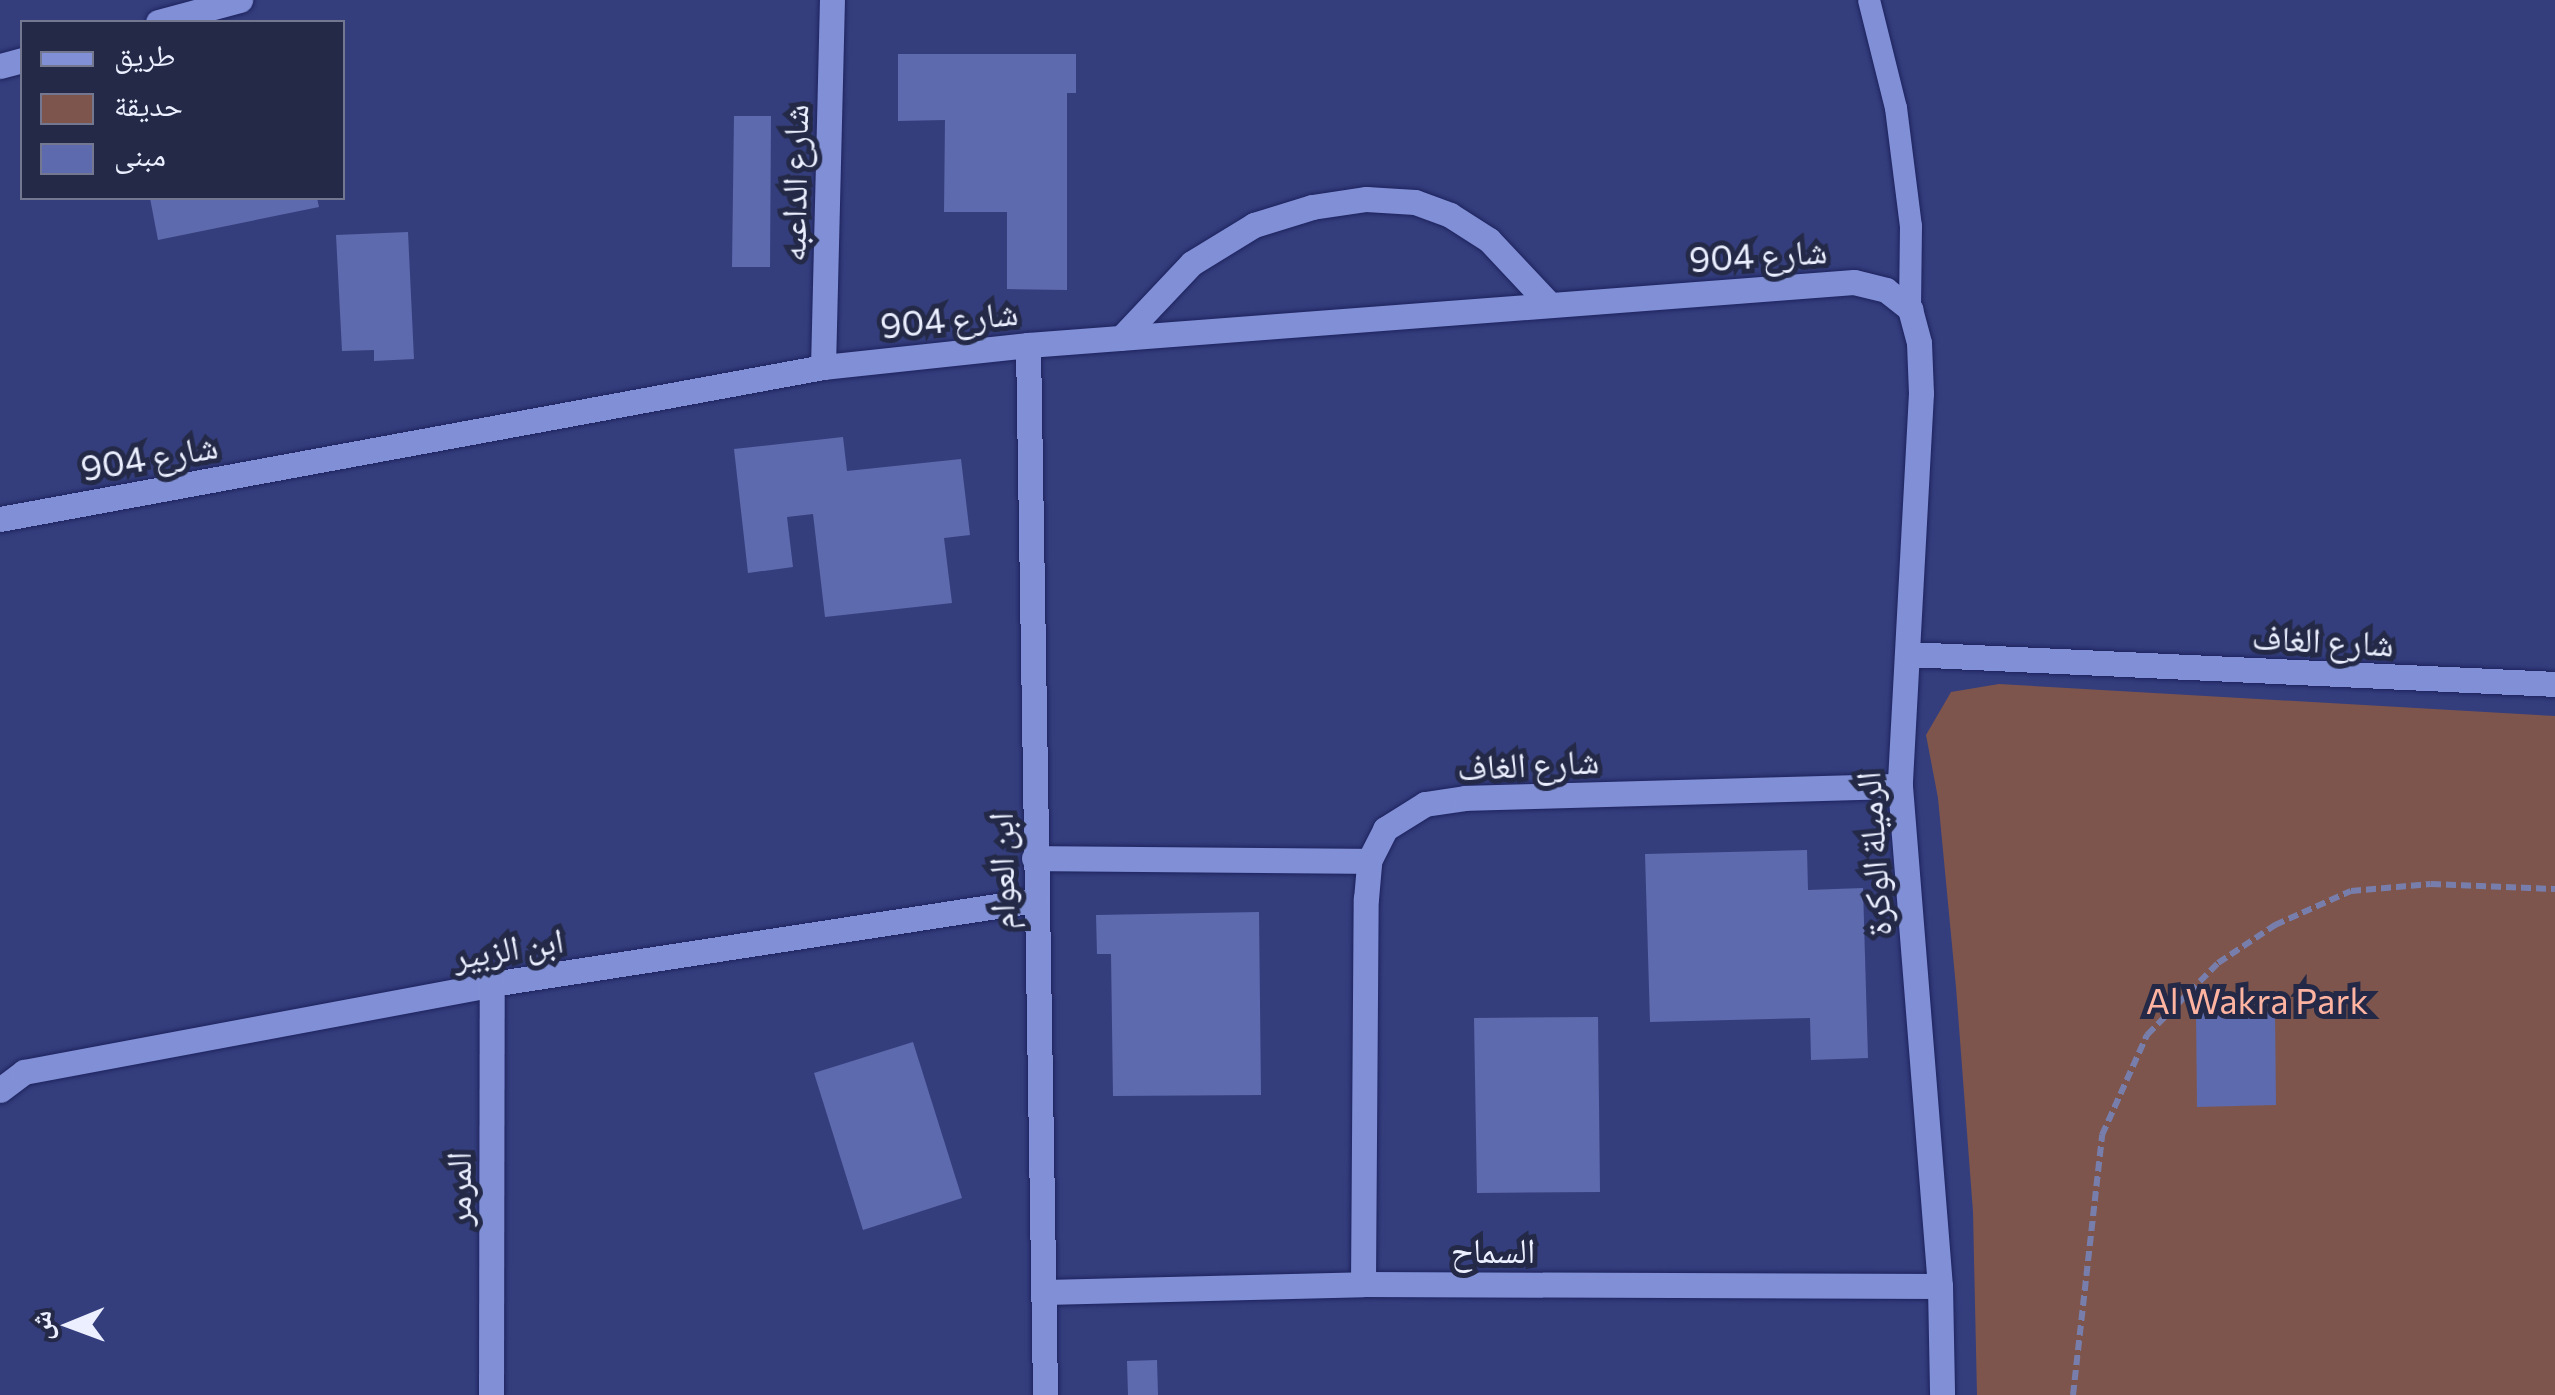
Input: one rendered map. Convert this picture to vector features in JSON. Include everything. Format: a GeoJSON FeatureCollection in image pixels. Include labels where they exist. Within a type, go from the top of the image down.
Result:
{"type":"FeatureCollection","features":[{"type":"Feature","properties":{"kind":"street"},"geometry":{"type":"LineString","coordinates":[[165,20],[240,0]]}},
{"type":"Feature","properties":{"kind":"street","name":"شارع الداعبه"},"geometry":{"type":"LineString","coordinates":[[824,367],[832,0]]}},
{"type":"Feature","properties":{"kind":"street"},"geometry":{"type":"LineString","coordinates":[[1121,338],[1192,263],[1254,225],[1312,206],[1366,199],[1415,202],[1450,215],[1489,240],[1550,305]]}},
{"type":"Feature","properties":{"kind":"street","name":"شارع 904"},"geometry":{"type":"LineString","coordinates":[[0,519],[824,367],[1028,345],[1854,282],[1886,290],[1910,309]]}},
{"type":"Feature","properties":{"kind":"street","name":"الرميلة الوكرة"},"geometry":{"type":"LineString","coordinates":[[1910,309],[1919,343],[1921,393],[1900,786],[1940,1286],[1942,1395]]}},
{"type":"Feature","properties":{"kind":"street","name":"ابن العوام"},"geometry":{"type":"LineString","coordinates":[[1028,345],[1045,1395]]}},
{"type":"Feature","properties":{"kind":"street","name":"شارع الغاف"},"geometry":{"type":"LineString","coordinates":[[1908,654],[2555,684]]}},
{"type":"Feature","properties":{"kind":"street","name":"شارع الغاف"},"geometry":{"type":"LineString","coordinates":[[1369,861],[1385,829],[1424,804],[1465,798],[1900,786]]}},
{"type":"Feature","properties":{"kind":"street"},"geometry":{"type":"LineString","coordinates":[[1034,858],[1369,861],[1363,1284]]}},
{"type":"Feature","properties":{"kind":"street","name":"ابن الزبير"},"geometry":{"type":"LineString","coordinates":[[0,1090],[12,1072],[492,984],[1035,900]]}},
{"type":"Feature","properties":{"kind":"street","name":"المرمر"},"geometry":{"type":"LineString","coordinates":[[491,1395],[492,984]]}},
{"type":"Feature","properties":{"kind":"street","name":"السماح"},"geometry":{"type":"LineString","coordinates":[[1045,1292],[1363,1284],[1940,1286]]}},
{"type":"Feature","properties":{"kind":"lane"},"geometry":{"type":"LineString","coordinates":[[1869,0],[1896,108],[1911,226],[1910,309]]}},
{"type":"Feature","properties":{"kind":"path"},"geometry":{"type":"LineString","coordinates":[[2073,1395],[2102,1134],[2147,1035],[2218,963],[2275,926],[2352,891],[2432,884],[2555,889]]}},
{"type":"Feature","properties":{"kind":"green space","name":"Al Wakra Park"},"geometry":{"type":"Polygon","coordinates":[[[1999,684],[2555,716],[2555,1395],[1977,1395],[1973,1212],[1956,987],[1938,798],[1926,735],[1951,692],[1999,684]]]}},
{"type":"Feature","properties":{"kind":"building"},"geometry":{"type":"Polygon","coordinates":[[[898,54],[1076,54],[1076,93],[1067,93],[1067,290],[1007,289],[1007,212],[944,212],[945,120],[898,121],[898,54]]]}},
{"type":"Feature","properties":{"kind":"building"},"geometry":{"type":"Polygon","coordinates":[[[734,116],[771,116],[770,267],[732,267],[734,116]]]}},
{"type":"Feature","properties":{"kind":"building"},"geometry":{"type":"Polygon","coordinates":[[[150,200],[317,200],[319,207],[158,240],[150,200]]]}},
{"type":"Feature","properties":{"kind":"building"},"geometry":{"type":"Polygon","coordinates":[[[408,232],[414,359],[374,361],[374,350],[342,351],[336,235],[408,232]]]}},
{"type":"Feature","properties":{"kind":"building"},"geometry":{"type":"Polygon","coordinates":[[[843,437],[847,471],[961,459],[970,535],[944,538],[952,603],[825,617],[813,514],[787,517],[793,567],[748,573],[734,449],[843,437]]]}},
{"type":"Feature","properties":{"kind":"building"},"geometry":{"type":"Polygon","coordinates":[[[1807,850],[1808,890],[1863,888],[1868,1058],[1811,1060],[1810,1018],[1650,1022],[1645,854],[1807,850]]]}},
{"type":"Feature","properties":{"kind":"building"},"geometry":{"type":"Polygon","coordinates":[[[1259,912],[1261,1095],[1113,1096],[1111,954],[1097,954],[1096,915],[1259,912]]]}},
{"type":"Feature","properties":{"kind":"building"},"geometry":{"type":"Polygon","coordinates":[[[2275,1012],[2276,1105],[2197,1107],[2196,1013],[2275,1012]]]}},
{"type":"Feature","properties":{"kind":"building"},"geometry":{"type":"Polygon","coordinates":[[[1598,1017],[1600,1192],[1477,1193],[1474,1018],[1598,1017]]]}},
{"type":"Feature","properties":{"kind":"building"},"geometry":{"type":"Polygon","coordinates":[[[913,1042],[962,1198],[863,1230],[814,1073],[913,1042]]]}},
{"type":"Feature","properties":{"kind":"building"},"geometry":{"type":"Polygon","coordinates":[[[1157,1360],[1158,1395],[1128,1395],[1127,1361],[1157,1360]]]}}]}
